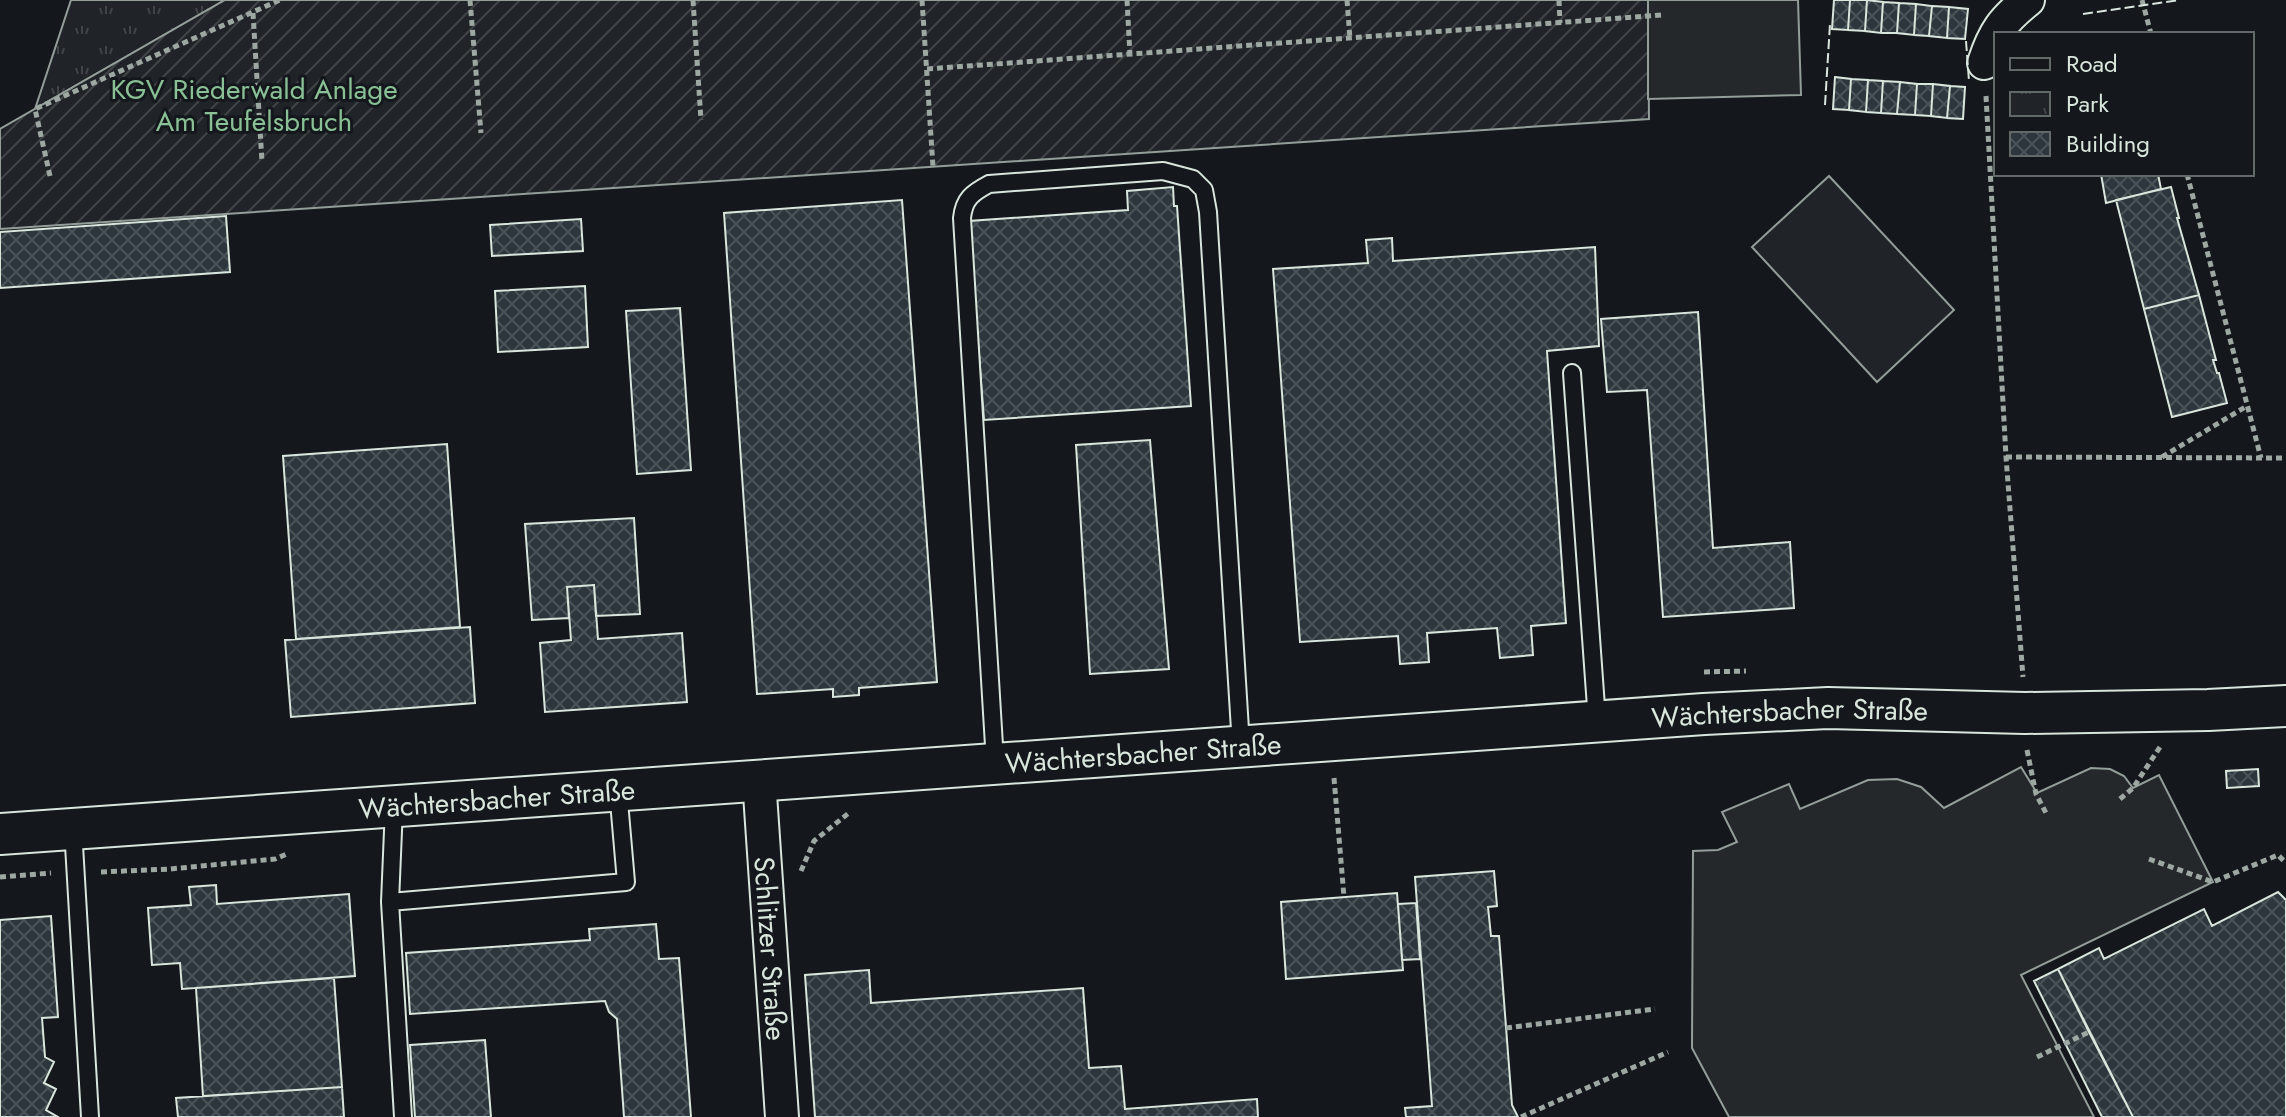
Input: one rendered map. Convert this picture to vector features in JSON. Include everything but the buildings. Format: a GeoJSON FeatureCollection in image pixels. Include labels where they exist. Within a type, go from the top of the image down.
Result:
{"type":"FeatureCollection","features":[{"type":"Feature","properties":{"kind":"street"},"geometry":{"type":"LineString","coordinates":[[1996,32],[2004,20],[2028,0]]}},
{"type":"Feature","properties":{"kind":"street"},"geometry":{"type":"LineString","coordinates":[[1984,63],[1994,35]]}},
{"type":"Feature","properties":{"kind":"street","name":"Wächtersbacher Straße"},"geometry":{"type":"LineString","coordinates":[[0,834],[995,762],[1828,708],[2025,713],[2286,706]]}},
{"type":"Feature","properties":{"kind":"street","name":"Schlitzer Straße"},"geometry":{"type":"LineString","coordinates":[[759,779],[782,1117]]}},
{"type":"Feature","properties":{"kind":"lane"},"geometry":{"type":"LineString","coordinates":[[995,762],[962,218],[964,203],[973,192],[989,184],[1163,171],[1193,179],[1204,190],[1208,212],[1241,746]]}},
{"type":"Feature","properties":{"kind":"lane"},"geometry":{"type":"LineString","coordinates":[[1572,373],[1597,721]]}},
{"type":"Feature","properties":{"kind":"lane"},"geometry":{"type":"LineString","coordinates":[[390,902],[626,882],[618,790]]}},
{"type":"Feature","properties":{"kind":"lane"},"geometry":{"type":"LineString","coordinates":[[394,807],[390,902],[403,1117]]}},
{"type":"Feature","properties":{"kind":"lane"},"geometry":{"type":"LineString","coordinates":[[73,828],[90,1117]]}},
{"type":"Feature","properties":{"kind":"path"},"geometry":{"type":"LineString","coordinates":[[50,176],[35,109],[280,0]]}},
{"type":"Feature","properties":{"kind":"path"},"geometry":{"type":"LineString","coordinates":[[470,0],[481,133]]}},
{"type":"Feature","properties":{"kind":"path"},"geometry":{"type":"LineString","coordinates":[[693,0],[701,120]]}},
{"type":"Feature","properties":{"kind":"path"},"geometry":{"type":"LineString","coordinates":[[922,0],[933,167]]}},
{"type":"Feature","properties":{"kind":"path"},"geometry":{"type":"LineString","coordinates":[[1127,0],[1130,55]]}},
{"type":"Feature","properties":{"kind":"path"},"geometry":{"type":"LineString","coordinates":[[1347,0],[1350,39]]}},
{"type":"Feature","properties":{"kind":"path"},"geometry":{"type":"LineString","coordinates":[[1559,0],[1560,23]]}},
{"type":"Feature","properties":{"kind":"path"},"geometry":{"type":"LineString","coordinates":[[2142,0],[2150,32]]}},
{"type":"Feature","properties":{"kind":"path"},"geometry":{"type":"LineString","coordinates":[[253,13],[262,162]]}},
{"type":"Feature","properties":{"kind":"path"},"geometry":{"type":"LineString","coordinates":[[927,69],[1662,15]]}},
{"type":"Feature","properties":{"kind":"path"},"geometry":{"type":"LineString","coordinates":[[1984,63],[2006,457],[2028,754],[2036,794],[2046,813]]}},
{"type":"Feature","properties":{"kind":"path"},"geometry":{"type":"LineString","coordinates":[[2188,176],[2261,458]]}},
{"type":"Feature","properties":{"kind":"path"},"geometry":{"type":"LineString","coordinates":[[2161,458],[2247,406]]}},
{"type":"Feature","properties":{"kind":"path"},"geometry":{"type":"LineString","coordinates":[[2006,457],[2286,458]]}},
{"type":"Feature","properties":{"kind":"path"},"geometry":{"type":"LineString","coordinates":[[1330,741],[1344,897]]}},
{"type":"Feature","properties":{"kind":"path"},"geometry":{"type":"LineString","coordinates":[[2149,859],[2213,882],[2278,855],[2286,863]]}},
{"type":"Feature","properties":{"kind":"path"},"geometry":{"type":"LineString","coordinates":[[1506,1028],[1655,1009]]}},
{"type":"Feature","properties":{"kind":"path"},"geometry":{"type":"LineString","coordinates":[[2037,1057],[2089,1032]]}},
{"type":"Feature","properties":{"kind":"path"},"geometry":{"type":"LineString","coordinates":[[1521,1117],[1668,1052]]}},
{"type":"Feature","properties":{"kind":"green space"},"geometry":{"type":"Polygon","coordinates":[[[71,0],[225,0],[35,109],[71,0]]]}},
{"type":"Feature","properties":{"kind":"green space","name":"KGV Riederwald Anlage Am Teufelsbruch"},"geometry":{"type":"Polygon","coordinates":[[[225,0],[1648,0],[1649,119],[0,229],[0,129],[225,0]]]}},
{"type":"Feature","properties":{"kind":"green space"},"geometry":{"type":"Polygon","coordinates":[[[1829,176],[1954,310],[1877,382],[1752,247],[1829,176]]]}},
{"type":"Feature","properties":{"kind":"shaded area"},"geometry":{"type":"Polygon","coordinates":[[[1648,0],[1798,0],[1801,95],[1648,99],[1648,0]]]}},
{"type":"Feature","properties":{"kind":"shaded area"},"geometry":{"type":"Polygon","coordinates":[[[2021,767],[2037,793],[2091,768],[2110,769],[2124,776],[2133,788],[2159,775],[2213,882],[2021,975],[2094,1117],[1729,1117],[1692,1048],[1693,851],[1718,850],[1737,842],[1722,812],[1789,784],[1800,809],[1868,780],[1897,779],[1921,787],[1944,808],[2021,767]]]}},
{"type":"Feature","properties":{"kind":"fence"},"geometry":{"type":"LineString","coordinates":[[2083,14],[2180,0]]}},
{"type":"Feature","properties":{"kind":"fence"},"geometry":{"type":"LineString","coordinates":[[1825,105],[1830,24]]}},
{"type":"Feature","properties":{"kind":"fence"},"geometry":{"type":"LineString","coordinates":[[1966,41],[1969,81]]}}]}
